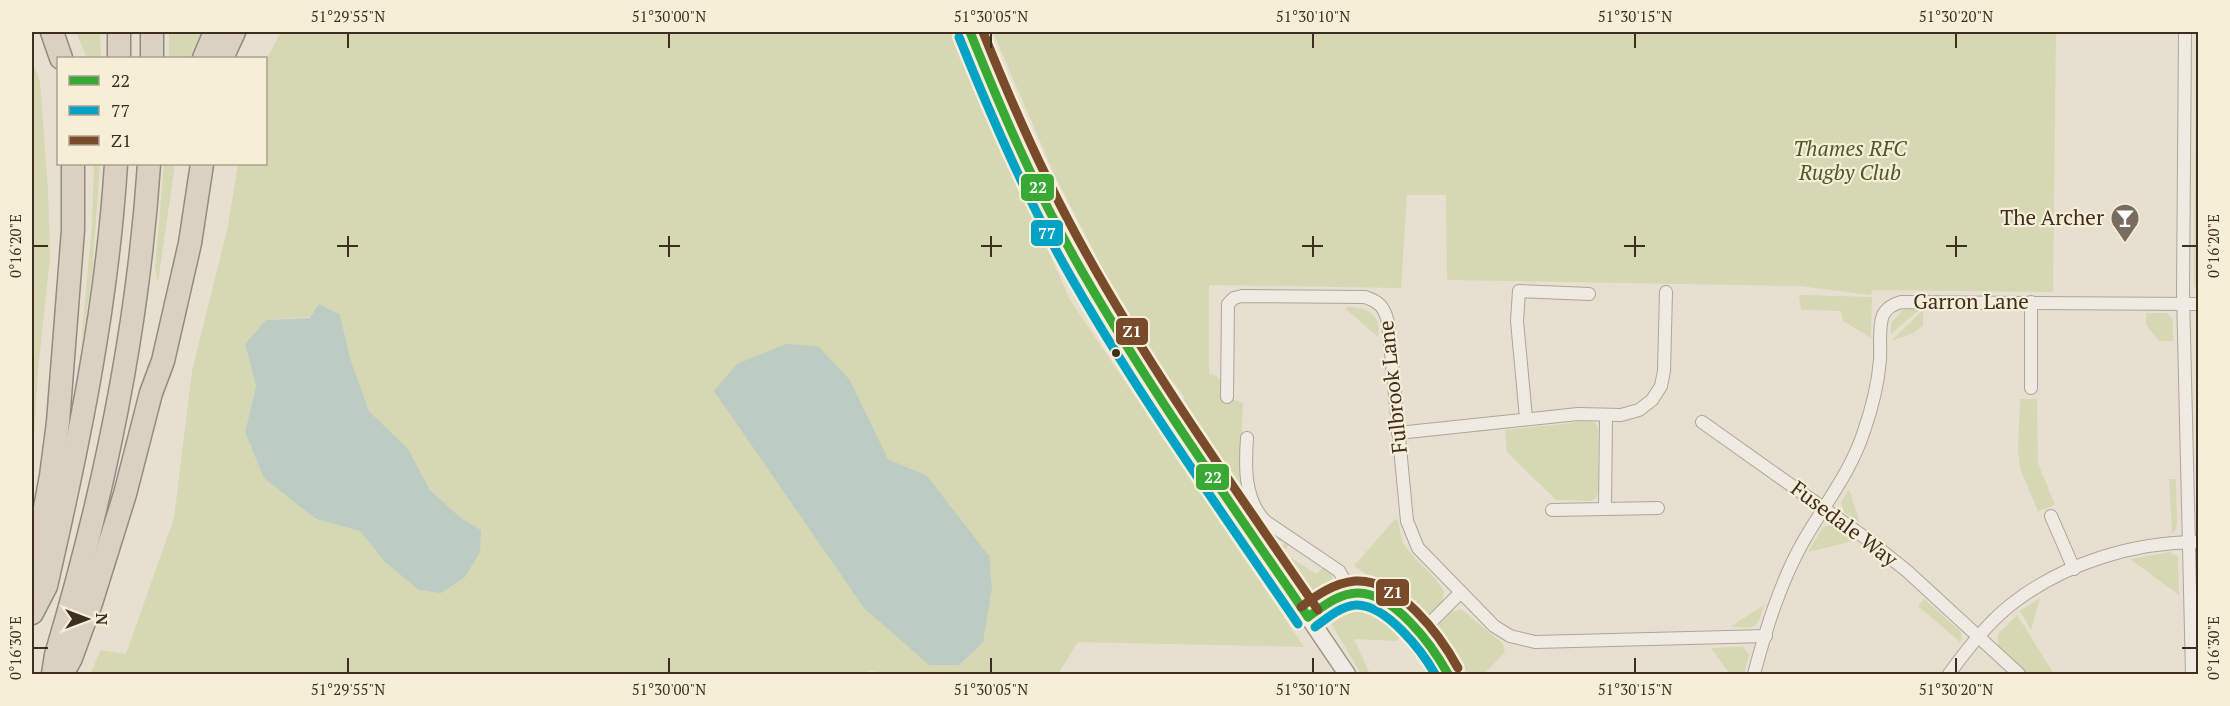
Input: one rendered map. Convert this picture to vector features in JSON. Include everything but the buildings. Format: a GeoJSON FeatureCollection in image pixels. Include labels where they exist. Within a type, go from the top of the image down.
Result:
{"type":"FeatureCollection","features":[{"type":"Feature","properties":{"kind":"highway"},"geometry":{"type":"LineString","coordinates":[[52,32],[61,57]]}},
{"type":"Feature","properties":{"kind":"highway"},"geometry":{"type":"LineString","coordinates":[[119,32],[119,57]]}},
{"type":"Feature","properties":{"kind":"highway"},"geometry":{"type":"LineString","coordinates":[[152,32],[152,57]]}},
{"type":"Feature","properties":{"kind":"highway"},"geometry":{"type":"LineString","coordinates":[[204,57],[215,32]]}},
{"type":"Feature","properties":{"kind":"highway"},"geometry":{"type":"LineString","coordinates":[[222,57],[234,32]]}},
{"type":"Feature","properties":{"kind":"highway"},"geometry":{"type":"LineString","coordinates":[[39,582],[58,422],[73,230],[73,165]]}},
{"type":"Feature","properties":{"kind":"highway"},"geometry":{"type":"LineString","coordinates":[[32,613],[88,395],[106,278],[116,165]]}},
{"type":"Feature","properties":{"kind":"highway"},"geometry":{"type":"LineString","coordinates":[[62,675],[71,658],[97,507],[126,366],[141,254],[149,165]]}},
{"type":"Feature","properties":{"kind":"highway"},"geometry":{"type":"LineString","coordinates":[[151,393],[188,165]]}},
{"type":"Feature","properties":{"kind":"highway"},"geometry":{"type":"LineString","coordinates":[[53,675],[56,656],[82,600],[125,494],[151,393],[163,361],[185,264],[202,165]]}},
{"type":"Feature","properties":{"kind":"main road"},"geometry":{"type":"LineString","coordinates":[[970,32],[1029,170],[1099,301],[1148,380],[1347,675]]}},
{"type":"Feature","properties":{"kind":"street"},"geometry":{"type":"LineString","coordinates":[[2192,675],[2194,542],[2183,303],[2185,35],[2199,39]]}},
{"type":"Feature","properties":{"kind":"street"},"geometry":{"type":"LineString","coordinates":[[1526,418],[1517,321],[1519,291],[1589,294]]}},
{"type":"Feature","properties":{"kind":"street"},"geometry":{"type":"LineString","coordinates":[[1398,433],[1526,418],[1578,414],[1621,415],[1639,410],[1652,400],[1662,386],[1665,371],[1666,292]]}},
{"type":"Feature","properties":{"kind":"street","name":"Fulbrook Lane"},"geometry":{"type":"LineString","coordinates":[[1227,397],[1228,304],[1234,298],[1242,296],[1365,297],[1375,300],[1384,308],[1388,322],[1407,521],[1412,535],[1418,548],[1494,626],[1510,636],[1523,641],[1535,642],[1766,636]]}},
{"type":"Feature","properties":{"kind":"street","name":"Garron Lane"},"geometry":{"type":"LineString","coordinates":[[1754,675],[1790,569],[1803,541],[1843,479],[1864,433],[1872,405],[1880,361],[1883,316],[1887,309],[1901,302],[2199,304]]}},
{"type":"Feature","properties":{"kind":"street"},"geometry":{"type":"LineString","coordinates":[[2031,302],[2031,388]]}},
{"type":"Feature","properties":{"kind":"street"},"geometry":{"type":"LineString","coordinates":[[1605,509],[1606,415]]}},
{"type":"Feature","properties":{"kind":"street","name":"Fusedale Way"},"geometry":{"type":"LineString","coordinates":[[1702,422],[1907,571],[2019,675]]}},
{"type":"Feature","properties":{"kind":"street"},"geometry":{"type":"LineString","coordinates":[[1247,438],[1249,490],[1252,504],[1258,514],[1340,571],[1352,593]]}},
{"type":"Feature","properties":{"kind":"street"},"geometry":{"type":"LineString","coordinates":[[1552,510],[1658,508]]}},
{"type":"Feature","properties":{"kind":"street"},"geometry":{"type":"LineString","coordinates":[[2051,516],[2074,569]]}},
{"type":"Feature","properties":{"kind":"street"},"geometry":{"type":"LineString","coordinates":[[1949,675],[1979,636],[2012,603],[2043,583],[2074,569],[2126,551],[2147,546],[2194,542]]}},
{"type":"Feature","properties":{"kind":"street"},"geometry":{"type":"LineString","coordinates":[[1420,633],[1461,592]]}},
{"type":"Feature","properties":{"kind":"street"},"geometry":{"type":"LineString","coordinates":[[1308,617],[1340,596],[1352,593],[1371,595],[1404,617],[1420,633],[1435,650],[1448,675]]}},
{"type":"Feature","properties":{"kind":"green space"},"geometry":{"type":"Polygon","coordinates":[[[76,32],[100,32],[101,57],[87,57],[76,32]]]}},
{"type":"Feature","properties":{"kind":"green space"},"geometry":{"type":"Polygon","coordinates":[[[169,32],[204,32],[191,57],[169,57],[169,32]]]}},
{"type":"Feature","properties":{"kind":"green space"},"geometry":{"type":"Polygon","coordinates":[[[281,32],[951,32],[1070,300],[1304,647],[1078,642],[1058,674],[895,674],[872,671],[856,674],[90,674],[101,650],[126,654],[174,518],[192,371],[228,226],[238,165],[267,165],[267,58],[281,32]],[[340,315],[266,320],[245,344],[256,386],[245,432],[316,519],[360,531],[385,562],[481,530],[461,518],[430,490],[407,449],[369,411],[351,361],[340,315]],[[850,380],[715,391],[927,476],[888,459],[850,380]]]}},
{"type":"Feature","properties":{"kind":"green space","name":"Thames RFC Rugby Club"},"geometry":{"type":"Polygon","coordinates":[[[993,32],[2056,32],[2053,292],[1872,290],[1871,295],[1799,286],[1447,280],[1446,195],[1407,195],[1401,288],[1209,285],[1209,374],[1217,376],[1222,383],[1222,396],[1243,403],[1241,448],[1248,500],[1283,539],[1271,548],[1256,526],[1235,481],[1180,402],[1185,398],[1171,379],[1166,382],[1102,284],[1110,283],[1054,174],[993,32]]]}},
{"type":"Feature","properties":{"kind":"green space"},"geometry":{"type":"Polygon","coordinates":[[[2198,50],[2198,290],[2194,286],[2196,53],[2198,50]]]}},
{"type":"Feature","properties":{"kind":"green space"},"geometry":{"type":"Polygon","coordinates":[[[32,61],[40,81],[48,189],[50,258],[38,370],[32,473],[32,61]]]}},
{"type":"Feature","properties":{"kind":"green space"},"geometry":{"type":"Polygon","coordinates":[[[94,165],[100,165],[92,277],[80,356],[92,224],[94,165]]]}},
{"type":"Feature","properties":{"kind":"green space"},"geometry":{"type":"Polygon","coordinates":[[[164,165],[175,165],[158,282],[155,268],[164,165]]]}},
{"type":"Feature","properties":{"kind":"green space"},"geometry":{"type":"Polygon","coordinates":[[[1799,295],[1872,297],[1871,338],[1843,321],[1841,311],[1801,310],[1799,295]]]}},
{"type":"Feature","properties":{"kind":"green space"},"geometry":{"type":"Polygon","coordinates":[[[1348,307],[1372,314],[1378,323],[1378,337],[1346,309],[1348,307]]]}},
{"type":"Feature","properties":{"kind":"green space"},"geometry":{"type":"Polygon","coordinates":[[[1903,310],[1919,310],[1891,334],[1891,323],[1903,310]]]}},
{"type":"Feature","properties":{"kind":"green space"},"geometry":{"type":"Polygon","coordinates":[[[1923,310],[1923,326],[1913,333],[1891,341],[1923,310]]]}},
{"type":"Feature","properties":{"kind":"green space"},"geometry":{"type":"Polygon","coordinates":[[[2146,313],[2167,313],[2173,320],[2173,341],[2159,341],[2146,325],[2146,313]]]}},
{"type":"Feature","properties":{"kind":"green space"},"geometry":{"type":"Polygon","coordinates":[[[2020,399],[2037,399],[2038,463],[2055,505],[2038,511],[2020,468],[2018,452],[2020,399]]]}},
{"type":"Feature","properties":{"kind":"green space"},"geometry":{"type":"Polygon","coordinates":[[[1591,421],[1598,429],[1598,492],[1596,498],[1591,501],[1556,500],[1507,452],[1505,430],[1591,421]]]}},
{"type":"Feature","properties":{"kind":"green space"},"geometry":{"type":"Polygon","coordinates":[[[2169,479],[2176,479],[2177,524],[2172,534],[2169,479]]]}},
{"type":"Feature","properties":{"kind":"green space"},"geometry":{"type":"Polygon","coordinates":[[[1849,489],[1860,523],[1844,512],[1841,502],[1849,489]]]}},
{"type":"Feature","properties":{"kind":"green space"},"geometry":{"type":"Polygon","coordinates":[[[1395,519],[1398,521],[1404,544],[1436,579],[1444,592],[1442,602],[1427,615],[1354,566],[1395,519]]]}},
{"type":"Feature","properties":{"kind":"green space"},"geometry":{"type":"Polygon","coordinates":[[[1832,525],[1853,541],[1808,552],[1823,527],[1832,525]]]}},
{"type":"Feature","properties":{"kind":"green space"},"geometry":{"type":"Polygon","coordinates":[[[1287,542],[1284,553],[1316,574],[1324,567],[1331,572],[1331,584],[1328,588],[1318,593],[1306,593],[1293,582],[1273,551],[1287,542]]]}},
{"type":"Feature","properties":{"kind":"green space"},"geometry":{"type":"Polygon","coordinates":[[[2170,552],[2178,557],[2179,595],[2130,559],[2170,552]]]}},
{"type":"Feature","properties":{"kind":"green space"},"geometry":{"type":"Polygon","coordinates":[[[2040,598],[2031,630],[2020,611],[2040,598]]]}},
{"type":"Feature","properties":{"kind":"green space"},"geometry":{"type":"Polygon","coordinates":[[[1924,599],[1961,632],[1960,642],[1918,606],[1924,599]]]}},
{"type":"Feature","properties":{"kind":"green space"},"geometry":{"type":"Polygon","coordinates":[[[1359,604],[1384,610],[1407,629],[1397,641],[1354,639],[1370,674],[1361,674],[1332,625],[1337,612],[1359,604]]]}},
{"type":"Feature","properties":{"kind":"green space"},"geometry":{"type":"Polygon","coordinates":[[[1764,605],[1759,620],[1754,626],[1730,627],[1764,605]]]}},
{"type":"Feature","properties":{"kind":"green space"},"geometry":{"type":"Polygon","coordinates":[[[1461,609],[1503,644],[1505,652],[1484,674],[1468,674],[1438,626],[1451,612],[1461,609]]]}},
{"type":"Feature","properties":{"kind":"green space"},"geometry":{"type":"Polygon","coordinates":[[[2017,615],[2054,674],[2025,674],[1998,647],[1998,634],[2017,615]]]}},
{"type":"Feature","properties":{"kind":"green space"},"geometry":{"type":"Polygon","coordinates":[[[1743,647],[1749,655],[1744,674],[1730,674],[1711,648],[1743,647]]]}},
{"type":"Feature","properties":{"kind":"shaded area"},"geometry":{"type":"Polygon","coordinates":[[[319,304],[340,315],[351,361],[369,411],[408,449],[430,490],[461,518],[481,530],[480,552],[465,577],[441,593],[419,590],[385,562],[360,531],[316,519],[264,478],[245,432],[256,386],[245,344],[266,320],[310,318],[319,304]]]}},
{"type":"Feature","properties":{"kind":"shaded area"},"geometry":{"type":"Polygon","coordinates":[[[786,344],[818,346],[850,380],[888,459],[927,476],[989,556],[992,587],[983,642],[959,665],[929,665],[864,608],[714,391],[737,364],[786,344]]]}},
{"type":"Feature","properties":{"kind":"transit line","name":"22"},"geometry":{"type":"LineString","coordinates":[[970,32],[1019,147],[1075,259],[1158,396],[1308,617]]}},
{"type":"Feature","properties":{"kind":"transit line","name":"Z1"},"geometry":{"type":"LineString","coordinates":[[983,32],[1044,172],[1112,299],[1198,434],[1318,610]]}},
{"type":"Feature","properties":{"kind":"transit line","name":"77"},"geometry":{"type":"LineString","coordinates":[[959,37],[1034,208],[1090,310],[1147,401],[1298,624]]}},
{"type":"Feature","properties":{"kind":"transit line","name":"Z1"},"geometry":{"type":"LineString","coordinates":[[1301,607],[1340,584],[1355,581],[1371,583],[1387,589],[1402,599],[1429,625],[1458,668]]}},
{"type":"Feature","properties":{"kind":"transit line","name":"22"},"geometry":{"type":"LineString","coordinates":[[1308,617],[1344,595],[1358,593],[1372,595],[1398,611],[1410,623],[1432,649],[1448,674]]}},
{"type":"Feature","properties":{"kind":"transit line","name":"77"},"geometry":{"type":"LineString","coordinates":[[1315,627],[1345,608],[1356,605],[1367,607],[1379,612],[1402,630],[1435,674]]}},
{"type":"Feature","properties":{"kind":"place","name":"The Archer"},"geometry":{"type":"Point","coordinates":[2125,244]}}]}
